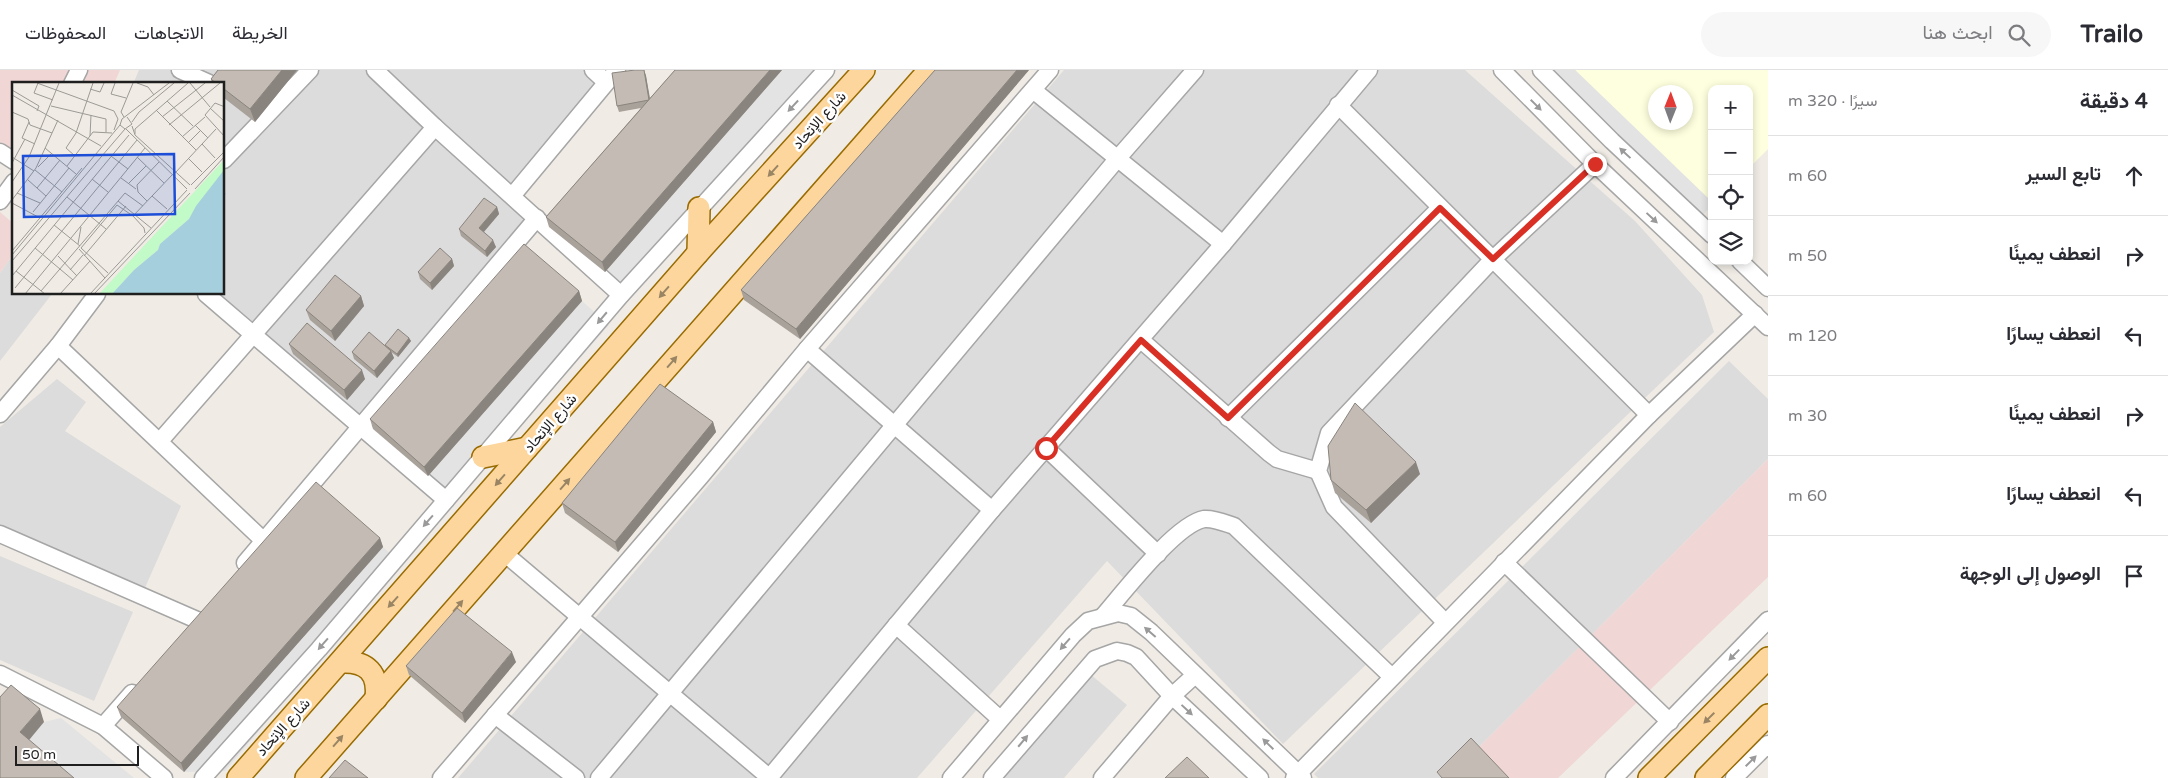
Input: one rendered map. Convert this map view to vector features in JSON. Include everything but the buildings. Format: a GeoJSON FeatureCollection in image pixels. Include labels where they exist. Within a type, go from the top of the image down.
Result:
{"type":"FeatureCollection","features":[{"type":"Feature","properties":{"kind":"main road","name":"شارع الإتحاد"},"geometry":{"type":"LineString","coordinates":[[238,778],[342,662],[698,253],[864,70]]}},
{"type":"Feature","properties":{"kind":"main road"},"geometry":{"type":"LineString","coordinates":[[306,778],[929,70]]}},
{"type":"Feature","properties":{"kind":"main road"},"geometry":{"type":"LineString","coordinates":[[698,253],[700,208]]}},
{"type":"Feature","properties":{"kind":"main road"},"geometry":{"type":"LineString","coordinates":[[483,457],[528,448]]}},
{"type":"Feature","properties":{"kind":"main road"},"geometry":{"type":"LineString","coordinates":[[1649,778],[1768,658]]}},
{"type":"Feature","properties":{"kind":"main road"},"geometry":{"type":"LineString","coordinates":[[342,662],[354,661],[370,670],[374,675],[377,686],[376,698]]}},
{"type":"Feature","properties":{"kind":"main road"},"geometry":{"type":"LineString","coordinates":[[1706,778],[1768,715]]}},
{"type":"Feature","properties":{"kind":"street"},"geometry":{"type":"LineString","coordinates":[[73,82],[79,70]]}},
{"type":"Feature","properties":{"kind":"street"},"geometry":{"type":"LineString","coordinates":[[180,70],[211,79]]}},
{"type":"Feature","properties":{"kind":"street"},"geometry":{"type":"LineString","coordinates":[[225,159],[310,70]]}},
{"type":"Feature","properties":{"kind":"street"},"geometry":{"type":"LineString","coordinates":[[375,70],[621,295]]}},
{"type":"Feature","properties":{"kind":"street"},"geometry":{"type":"LineString","coordinates":[[513,195],[611,76],[593,70]]}},
{"type":"Feature","properties":{"kind":"street"},"geometry":{"type":"LineString","coordinates":[[203,778],[319,649],[621,295],[826,70]]}},
{"type":"Feature","properties":{"kind":"street"},"geometry":{"type":"LineString","coordinates":[[441,778],[807,349],[1050,70]]}},
{"type":"Feature","properties":{"kind":"street"},"geometry":{"type":"LineString","coordinates":[[599,778],[1118,158],[1196,70]]}},
{"type":"Feature","properties":{"kind":"street"},"geometry":{"type":"LineString","coordinates":[[504,553],[672,693],[770,778],[992,510],[1141,340],[1369,70]]}},
{"type":"Feature","properties":{"kind":"street"},"geometry":{"type":"LineString","coordinates":[[1502,70],[1595,164],[1768,327]]}},
{"type":"Feature","properties":{"kind":"street"},"geometry":{"type":"LineString","coordinates":[[1541,70],[1612,141],[1708,231]]}},
{"type":"Feature","properties":{"kind":"street"},"geometry":{"type":"LineString","coordinates":[[1033,90],[1223,244]]}},
{"type":"Feature","properties":{"kind":"street"},"geometry":{"type":"LineString","coordinates":[[1338,105],[1649,415]]}},
{"type":"Feature","properties":{"kind":"street"},"geometry":{"type":"LineString","coordinates":[[160,442],[436,127]]}},
{"type":"Feature","properties":{"kind":"street"},"geometry":{"type":"LineString","coordinates":[[0,152],[12,160]]}},
{"type":"Feature","properties":{"kind":"street"},"geometry":{"type":"LineString","coordinates":[[1445,622],[1334,506],[1318,471],[1329,433],[1493,259],[1595,164]]}},
{"type":"Feature","properties":{"kind":"street"},"geometry":{"type":"LineString","coordinates":[[0,201],[12,185]]}},
{"type":"Feature","properties":{"kind":"street"},"geometry":{"type":"LineString","coordinates":[[1228,418],[1440,208]]}},
{"type":"Feature","properties":{"kind":"street"},"geometry":{"type":"LineString","coordinates":[[234,576],[537,218]]}},
{"type":"Feature","properties":{"kind":"street"},"geometry":{"type":"LineString","coordinates":[[1744,265],[1768,288]]}},
{"type":"Feature","properties":{"kind":"street"},"geometry":{"type":"LineString","coordinates":[[0,414],[58,346],[96,295]]}},
{"type":"Feature","properties":{"kind":"street"},"geometry":{"type":"LineString","coordinates":[[207,295],[446,500]]}},
{"type":"Feature","properties":{"kind":"street"},"geometry":{"type":"LineString","coordinates":[[951,778],[1073,635],[1088,621],[1118,613],[1130,616],[1151,632],[1299,777],[1392,677],[1504,562],[1649,415],[1755,314]]}},
{"type":"Feature","properties":{"kind":"street"},"geometry":{"type":"LineString","coordinates":[[1141,340],[1228,418],[1277,458],[1318,471]]}},
{"type":"Feature","properties":{"kind":"street"},"geometry":{"type":"LineString","coordinates":[[58,346],[264,541]]}},
{"type":"Feature","properties":{"kind":"street"},"geometry":{"type":"LineString","coordinates":[[807,349],[992,510]]}},
{"type":"Feature","properties":{"kind":"street"},"geometry":{"type":"LineString","coordinates":[[1046,448],[1158,554]]}},
{"type":"Feature","properties":{"kind":"street"},"geometry":{"type":"LineString","coordinates":[[1103,616],[1158,554],[1190,524],[1206,519],[1234,526],[1392,677]]}},
{"type":"Feature","properties":{"kind":"street"},"geometry":{"type":"LineString","coordinates":[[0,534],[196,620]]}},
{"type":"Feature","properties":{"kind":"street"},"geometry":{"type":"LineString","coordinates":[[1504,562],[1670,722]]}},
{"type":"Feature","properties":{"kind":"street"},"geometry":{"type":"LineString","coordinates":[[184,634],[209,605]]}},
{"type":"Feature","properties":{"kind":"street"},"geometry":{"type":"LineString","coordinates":[[1614,778],[1768,620]]}},
{"type":"Feature","properties":{"kind":"street"},"geometry":{"type":"LineString","coordinates":[[896,625],[1000,719]]}},
{"type":"Feature","properties":{"kind":"street"},"geometry":{"type":"LineString","coordinates":[[992,778],[1095,659],[1117,651],[1127,652],[1136,657],[1172,696],[1260,778]]}},
{"type":"Feature","properties":{"kind":"street"},"geometry":{"type":"LineString","coordinates":[[0,674],[103,726],[164,778]]}},
{"type":"Feature","properties":{"kind":"street"},"geometry":{"type":"LineString","coordinates":[[1102,778],[1172,696],[1195,675]]}},
{"type":"Feature","properties":{"kind":"street"},"geometry":{"type":"LineString","coordinates":[[103,726],[140,684]]}},
{"type":"Feature","properties":{"kind":"street"},"geometry":{"type":"LineString","coordinates":[[495,715],[576,778]]}},
{"type":"Feature","properties":{"kind":"street"},"geometry":{"type":"LineString","coordinates":[[1734,778],[1768,744]]}},
{"type":"Feature","properties":{"kind":"shaded area"},"geometry":{"type":"Polygon","coordinates":[[[0,70],[120,70],[115,82],[12,82],[12,151],[0,142],[0,70]]]}},
{"type":"Feature","properties":{"kind":"shaded area"},"geometry":{"type":"Polygon","coordinates":[[[139,70],[617,70],[513,195],[537,218],[362,426],[207,295],[225,295],[225,82],[134,82],[139,70]]]}},
{"type":"Feature","properties":{"kind":"shaded area"},"geometry":{"type":"Polygon","coordinates":[[[782,70],[836,70],[632,295],[605,272],[782,70]]]}},
{"type":"Feature","properties":{"kind":"shaded area"},"geometry":{"type":"Polygon","coordinates":[[[1064,70],[1465,70],[1635,221],[1702,295],[1714,332],[1283,744],[1107,561],[917,778],[458,778],[1064,70]]]}},
{"type":"Feature","properties":{"kind":"shaded area"},"geometry":{"type":"Polygon","coordinates":[[[1549,70],[1575,70],[1708,198],[1708,210],[1699,218],[1549,70]]]}},
{"type":"Feature","properties":{"kind":"shaded area"},"geometry":{"type":"Polygon","coordinates":[[[1575,70],[1768,70],[1768,149],[1753,164],[1753,85],[1708,85],[1708,198],[1575,70]]]}},
{"type":"Feature","properties":{"kind":"shaded area"},"geometry":{"type":"Polygon","coordinates":[[[0,212],[12,222],[12,256],[0,273],[0,212]]]}},
{"type":"Feature","properties":{"kind":"shaded area"},"geometry":{"type":"Polygon","coordinates":[[[12,256],[12,295],[51,295],[0,361],[0,273],[12,256]]]}},
{"type":"Feature","properties":{"kind":"shaded area"},"geometry":{"type":"Polygon","coordinates":[[[582,301],[609,325],[457,498],[428,476],[582,301]]]}},
{"type":"Feature","properties":{"kind":"shaded area"},"geometry":{"type":"Polygon","coordinates":[[[1729,361],[1768,399],[1768,459],[1448,778],[1318,778],[1314,774],[1729,361]]]}},
{"type":"Feature","properties":{"kind":"shaded area"},"geometry":{"type":"Polygon","coordinates":[[[57,379],[86,402],[65,431],[181,506],[144,590],[0,532],[0,427],[57,379]]]}},
{"type":"Feature","properties":{"kind":"shaded area"},"geometry":{"type":"Polygon","coordinates":[[[1768,459],[1768,577],[1558,778],[1502,778],[1476,750],[1768,459]]]}},
{"type":"Feature","properties":{"kind":"shaded area"},"geometry":{"type":"Polygon","coordinates":[[[383,547],[401,563],[225,771],[184,772],[383,547]]]}},
{"type":"Feature","properties":{"kind":"shaded area"},"geometry":{"type":"Polygon","coordinates":[[[0,556],[133,612],[94,701],[0,660],[0,556]]]}},
{"type":"Feature","properties":{"kind":"shaded area"},"geometry":{"type":"Polygon","coordinates":[[[1083,668],[1127,705],[1064,778],[989,778],[1083,668]]]}},
{"type":"Feature","properties":{"kind":"shaded area"},"geometry":{"type":"Polygon","coordinates":[[[61,718],[134,778],[64,778],[25,745],[44,722],[61,718]]]}},
{"type":"Feature","properties":{"kind":"route"},"geometry":{"type":"LineString","coordinates":[[1046,448],[1141,340],[1228,418],[1440,208],[1493,259],[1595,164]]}}]}
